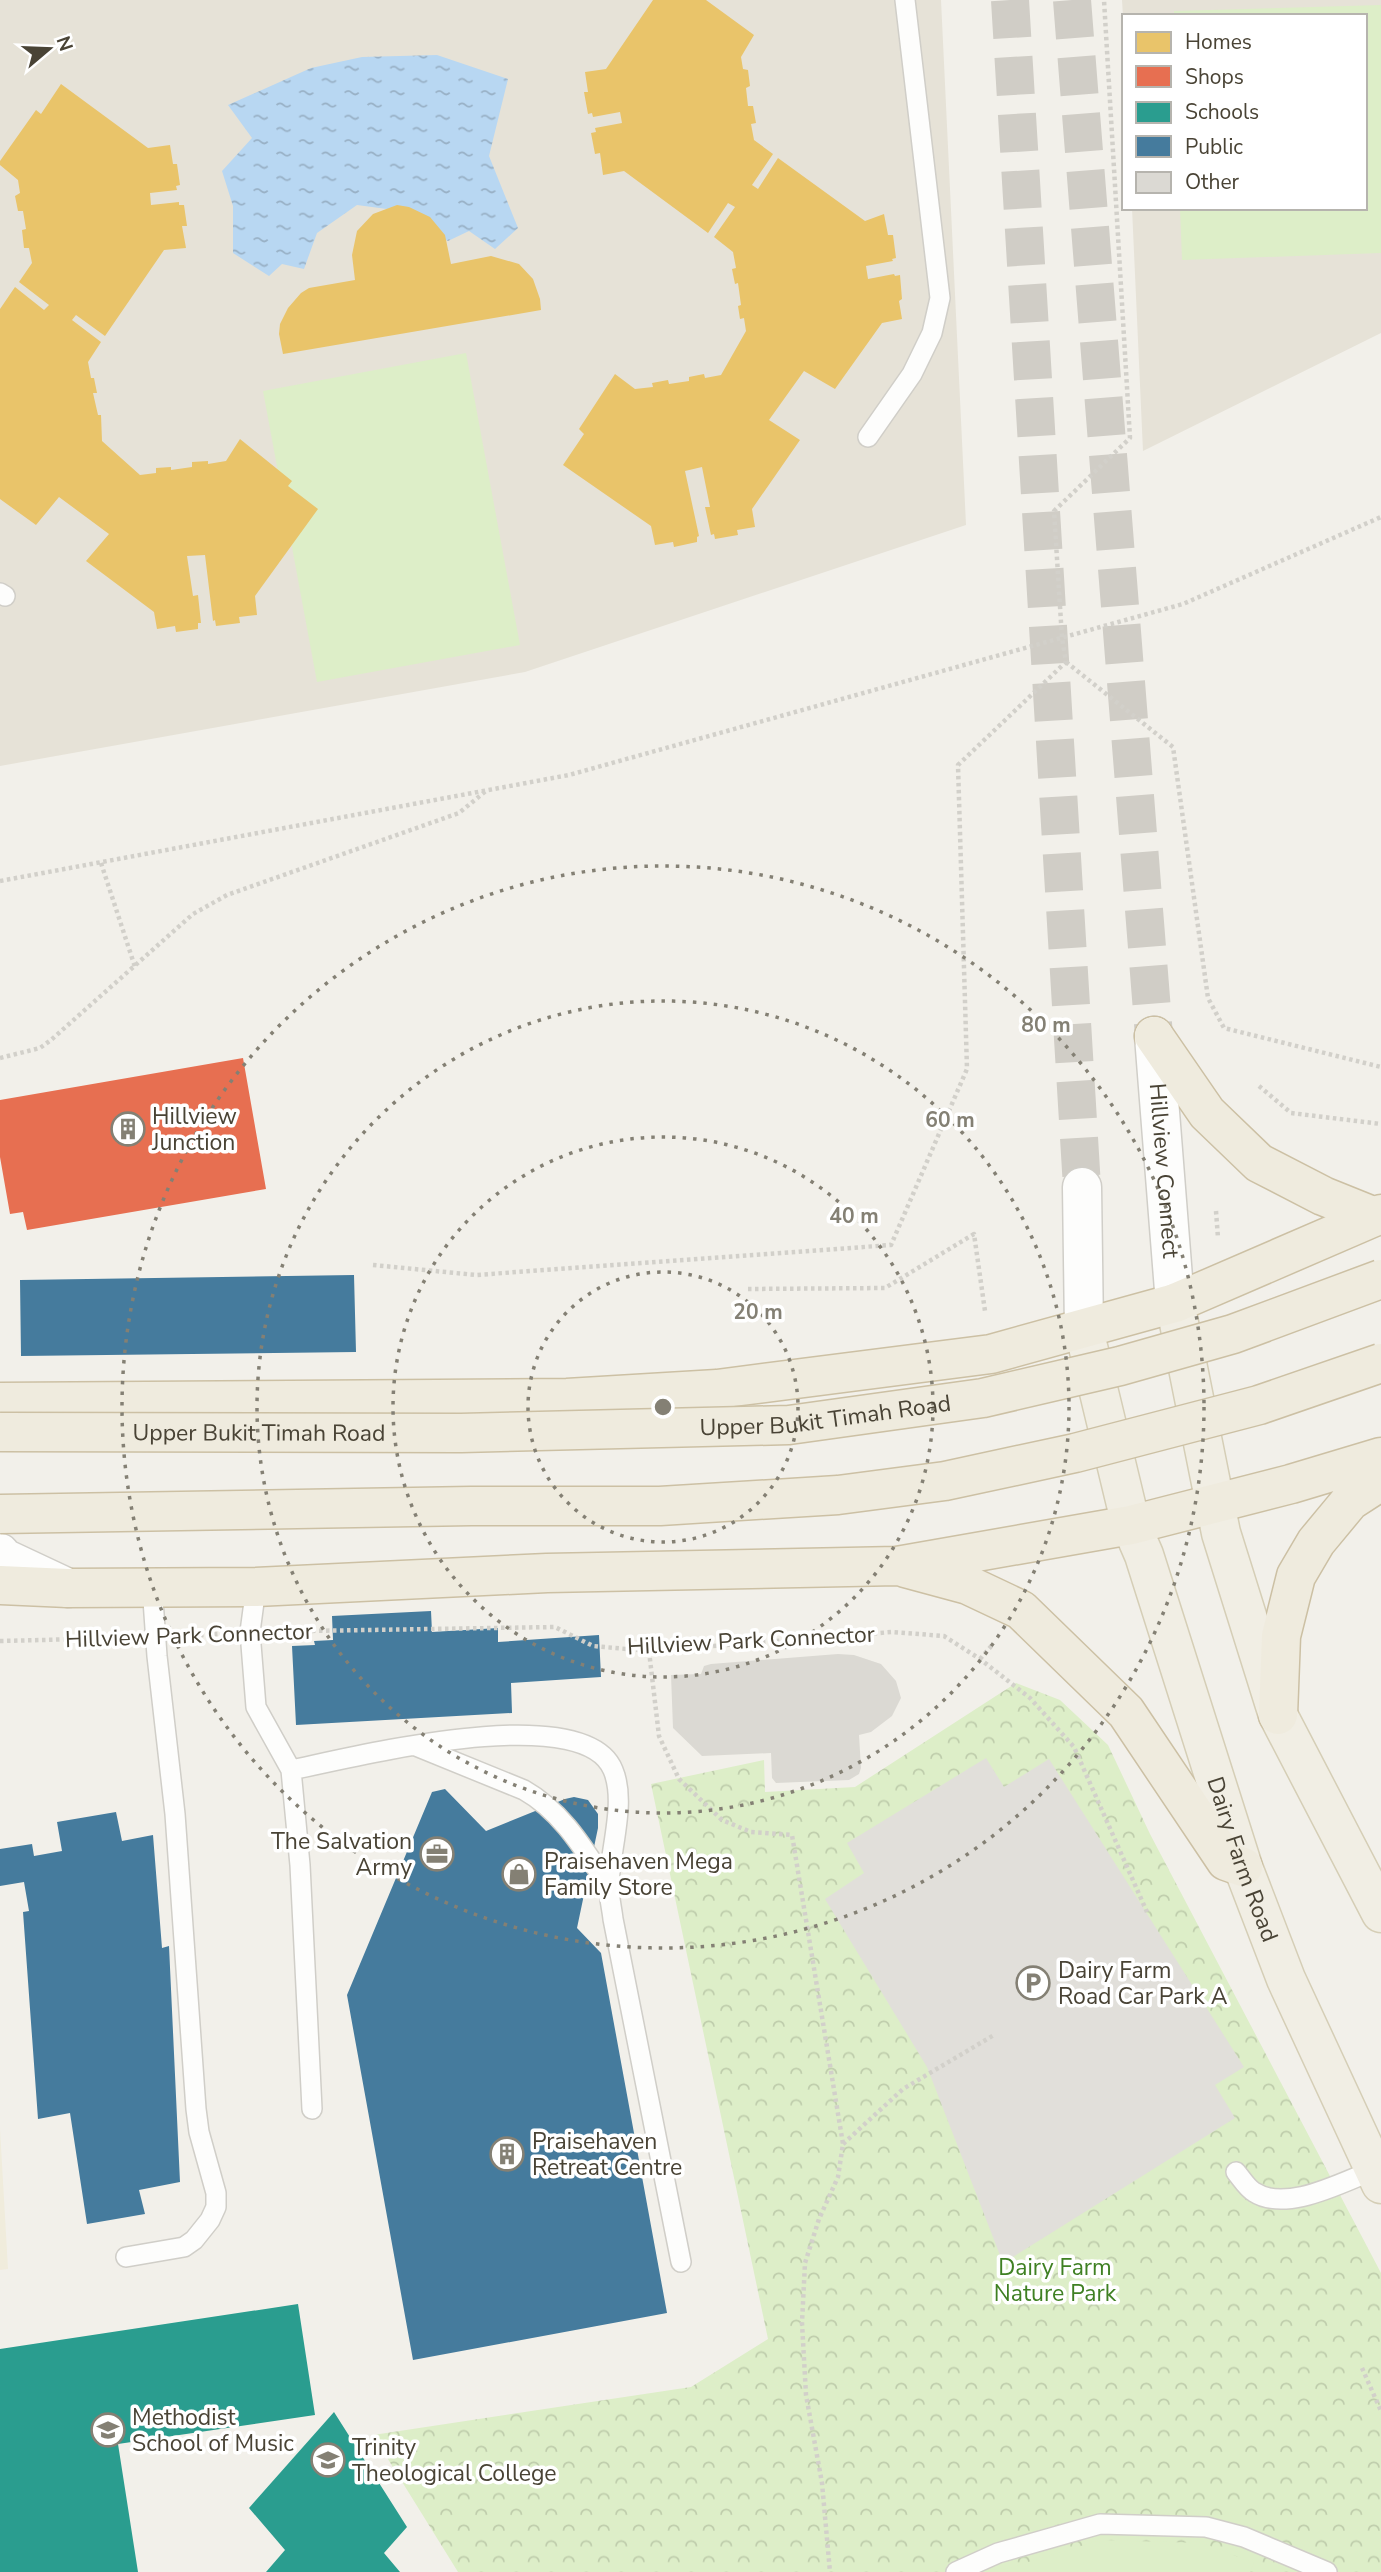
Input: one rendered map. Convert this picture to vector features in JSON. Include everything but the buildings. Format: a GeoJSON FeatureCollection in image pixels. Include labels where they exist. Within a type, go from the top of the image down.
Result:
{"type":"FeatureCollection","features":[{"type":"Feature","properties":{"kind":"highway"},"geometry":{"type":"LineString","coordinates":[[1154,1037],[1207,1113],[1259,1163],[1323,1196],[1378,1216]]}},
{"type":"Feature","properties":{"kind":"highway"},"geometry":{"type":"LineString","coordinates":[[0,1402],[567,1398],[717,1389],[991,1354],[1175,1303],[1378,1216]]}},
{"type":"Feature","properties":{"kind":"highway","name":"Upper Bukit Timah Road"},"geometry":{"type":"LineString","coordinates":[[0,1432],[461,1433],[789,1425],[983,1398],[1120,1366],[1233,1334],[1381,1279]]}},
{"type":"Feature","properties":{"kind":"highway"},"geometry":{"type":"LineString","coordinates":[[0,1514],[471,1506],[660,1506],[838,1495],[946,1481],[1075,1454],[1259,1405],[1381,1363]]}},
{"type":"Feature","properties":{"kind":"highway"},"geometry":{"type":"LineString","coordinates":[[0,1585],[68,1588],[256,1587],[547,1573],[897,1566],[1132,1525],[1217,1504],[1381,1457]]}},
{"type":"Feature","properties":{"kind":"highway"},"geometry":{"type":"LineString","coordinates":[[1278,1715],[1281,1636],[1296,1576],[1316,1542],[1350,1502],[1381,1481]]}},
{"type":"Feature","properties":{"kind":"highway"},"geometry":{"type":"LineString","coordinates":[[897,1566],[968,1585],[1021,1610],[1126,1712],[1226,1861],[1243,1867]]}},
{"type":"Feature","properties":{"kind":"main road"},"geometry":{"type":"LineString","coordinates":[[1175,1303],[1221,1533],[1278,1715],[1381,1913]]}},
{"type":"Feature","properties":{"kind":"main road","name":"Dairy Farm Road"},"geometry":{"type":"LineString","coordinates":[[1084,1329],[1132,1525],[1144,1555],[1243,1867],[1286,1979],[1378,2177]]}},
{"type":"Feature","properties":{"kind":"street","name":"Hillview Connect"},"geometry":{"type":"LineString","coordinates":[[1154,1037],[1175,1303]]}},
{"type":"Feature","properties":{"kind":"street"},"geometry":{"type":"LineString","coordinates":[[1082,1187],[1084,1329]]}},
{"type":"Feature","properties":{"kind":"street"},"geometry":{"type":"LineString","coordinates":[[0,1553],[4,1558],[68,1588]]}},
{"type":"Feature","properties":{"kind":"lane"},"geometry":{"type":"LineString","coordinates":[[868,437],[912,374],[932,333],[940,298],[905,0]]}},
{"type":"Feature","properties":{"kind":"lane"},"geometry":{"type":"LineString","coordinates":[[126,2257],[184,2247],[203,2231],[216,2207],[216,2193],[204,2154],[198,2121],[175,1814],[155,1637],[152,1586]]}},
{"type":"Feature","properties":{"kind":"lane"},"geometry":{"type":"LineString","coordinates":[[256,1587],[250,1632],[256,1707],[291,1770],[300,1865],[312,2109]]}},
{"type":"Feature","properties":{"kind":"lane"},"geometry":{"type":"LineString","coordinates":[[291,1770],[415,1745],[512,1735],[573,1740],[597,1749],[607,1758],[617,1784],[609,1887],[613,1919],[681,2262]]}},
{"type":"Feature","properties":{"kind":"lane"},"geometry":{"type":"LineString","coordinates":[[415,1745],[524,1790],[551,1807],[609,1887]]}},
{"type":"Feature","properties":{"kind":"lane"},"geometry":{"type":"LineString","coordinates":[[1236,2172],[1254,2192],[1271,2199],[1307,2196],[1378,2177]]}},
{"type":"Feature","properties":{"kind":"lane"},"geometry":{"type":"LineString","coordinates":[[956,2572],[998,2553],[1100,2524],[1206,2527],[1244,2536],[1327,2572]]}},
{"type":"Feature","properties":{"kind":"path"},"geometry":{"type":"LineString","coordinates":[[1104,0],[1130,438],[1055,511],[1062,638],[1066,662],[1173,747],[1208,998],[1224,1028],[1381,1067]]}},
{"type":"Feature","properties":{"kind":"path"},"geometry":{"type":"LineString","coordinates":[[0,881],[569,775],[1183,604],[1381,517]]}},
{"type":"Feature","properties":{"kind":"path"},"geometry":{"type":"LineString","coordinates":[[373,1265],[476,1275],[891,1245],[967,1069],[958,765],[1066,662]]}},
{"type":"Feature","properties":{"kind":"path"},"geometry":{"type":"LineString","coordinates":[[0,1058],[40,1048],[193,915],[227,895],[459,813],[488,790]]}},
{"type":"Feature","properties":{"kind":"path"},"geometry":{"type":"LineString","coordinates":[[101,863],[135,967]]}},
{"type":"Feature","properties":{"kind":"path"},"geometry":{"type":"LineString","coordinates":[[1259,1086],[1291,1113],[1381,1124]]}},
{"type":"Feature","properties":{"kind":"path"},"geometry":{"type":"LineString","coordinates":[[748,1289],[884,1288],[974,1234]]}},
{"type":"Feature","properties":{"kind":"path","name":"Hillview Park Connector"},"geometry":{"type":"LineString","coordinates":[[0,1641],[250,1632],[555,1627],[593,1646],[649,1651],[892,1632],[944,1636],[980,1659],[1030,1698],[1074,1747],[1147,1912]]}},
{"type":"Feature","properties":{"kind":"path"},"geometry":{"type":"LineString","coordinates":[[649,1651],[659,1736],[679,1779],[722,1820],[751,1832],[792,1835],[843,2144],[838,2177],[819,2219],[805,2263],[802,2323],[806,2395],[822,2483],[830,2572]]}},
{"type":"Feature","properties":{"kind":"path"},"geometry":{"type":"LineString","coordinates":[[843,2144],[903,2089],[994,2035]]}},
{"type":"Feature","properties":{"kind":"path"},"geometry":{"type":"LineString","coordinates":[[1362,2368],[1381,2412]]}},
{"type":"Feature","properties":{"kind":"shaded area"},"geometry":{"type":"Polygon","coordinates":[[[0,0],[941,0],[966,525],[525,672],[0,766],[0,0]]]}},
{"type":"Feature","properties":{"kind":"shaded area"},"geometry":{"type":"Polygon","coordinates":[[[1122,0],[1381,0],[1381,333],[1143,451],[1132,210],[1367,210],[1367,14],[1123,14],[1122,0]]]}},
{"type":"Feature","properties":{"kind":"shaded area","name":"Dairy Farm Road Car Park A"},"geometry":{"type":"Polygon","coordinates":[[[986,1758],[1004,1787],[1049,1759],[1244,2067],[1215,2085],[1235,2118],[1003,2263],[927,2067],[825,1899],[864,1873],[847,1843],[986,1758]]]}},
{"type":"Feature","properties":{"kind":"shaded area"},"geometry":{"type":"Polygon","coordinates":[[[0,2129],[8,2269],[0,2270],[0,2129]]]}},
{"type":"Feature","properties":{"kind":"green space"},"geometry":{"type":"Polygon","coordinates":[[[1381,5],[1381,253],[1182,260],[1180,210],[1367,210],[1367,14],[1174,14],[1174,11],[1381,5]]]}},
{"type":"Feature","properties":{"kind":"green space"},"geometry":{"type":"Polygon","coordinates":[[[466,353],[520,645],[317,682],[263,391],[466,353]]]}},
{"type":"Feature","properties":{"kind":"green space","name":"Dairy Farm Nature Park"},"geometry":{"type":"Polygon","coordinates":[[[1016,1683],[1060,1700],[1108,1745],[1150,1834],[1381,2273],[1381,2572],[458,2572],[373,2435],[691,2387],[768,2339],[651,1784],[764,1760],[765,1792],[855,1787],[1016,1683]]]}},
{"type":"Feature","properties":{"kind":"green space"},"geometry":{"type":"Polygon","coordinates":[[[1101,2540],[1202,2543],[1254,2563],[1250,2572],[995,2572],[1101,2540]]]}},
{"type":"Feature","properties":{"kind":"water"},"geometry":{"type":"Polygon","coordinates":[[[437,55],[508,79],[489,156],[518,228],[495,249],[469,231],[448,241],[402,211],[357,205],[317,233],[304,269],[282,264],[269,276],[233,253],[233,206],[222,171],[252,138],[228,105],[311,68],[362,57],[437,55]]]}},
{"type":"Feature","properties":{"kind":"tunnel"},"geometry":{"type":"LineString","coordinates":[[1010,0],[1082,1187]]}},
{"type":"Feature","properties":{"kind":"tunnel"},"geometry":{"type":"LineString","coordinates":[[1072,0],[1154,1036]]}},
{"type":"Feature","properties":{"kind":"place","name":"Hillview Junction"},"geometry":{"type":"Point","coordinates":[128,1129]}},
{"type":"Feature","properties":{"kind":"place","name":"The Salvation Army"},"geometry":{"type":"Point","coordinates":[437,1854]}},
{"type":"Feature","properties":{"kind":"place","name":"Praisehaven Mega Family Store"},"geometry":{"type":"Point","coordinates":[519,1874]}},
{"type":"Feature","properties":{"kind":"place","name":"Dairy Farm Road Car Park A"},"geometry":{"type":"Point","coordinates":[1033,1983]}},
{"type":"Feature","properties":{"kind":"place","name":"Praisehaven Retreat Centre"},"geometry":{"type":"Point","coordinates":[507,2154]}},
{"type":"Feature","properties":{"kind":"place","name":"Methodist School of Music"},"geometry":{"type":"Point","coordinates":[108,2430]}},
{"type":"Feature","properties":{"kind":"place","name":"Trinity Theological College"},"geometry":{"type":"Point","coordinates":[328,2460]}}]}
